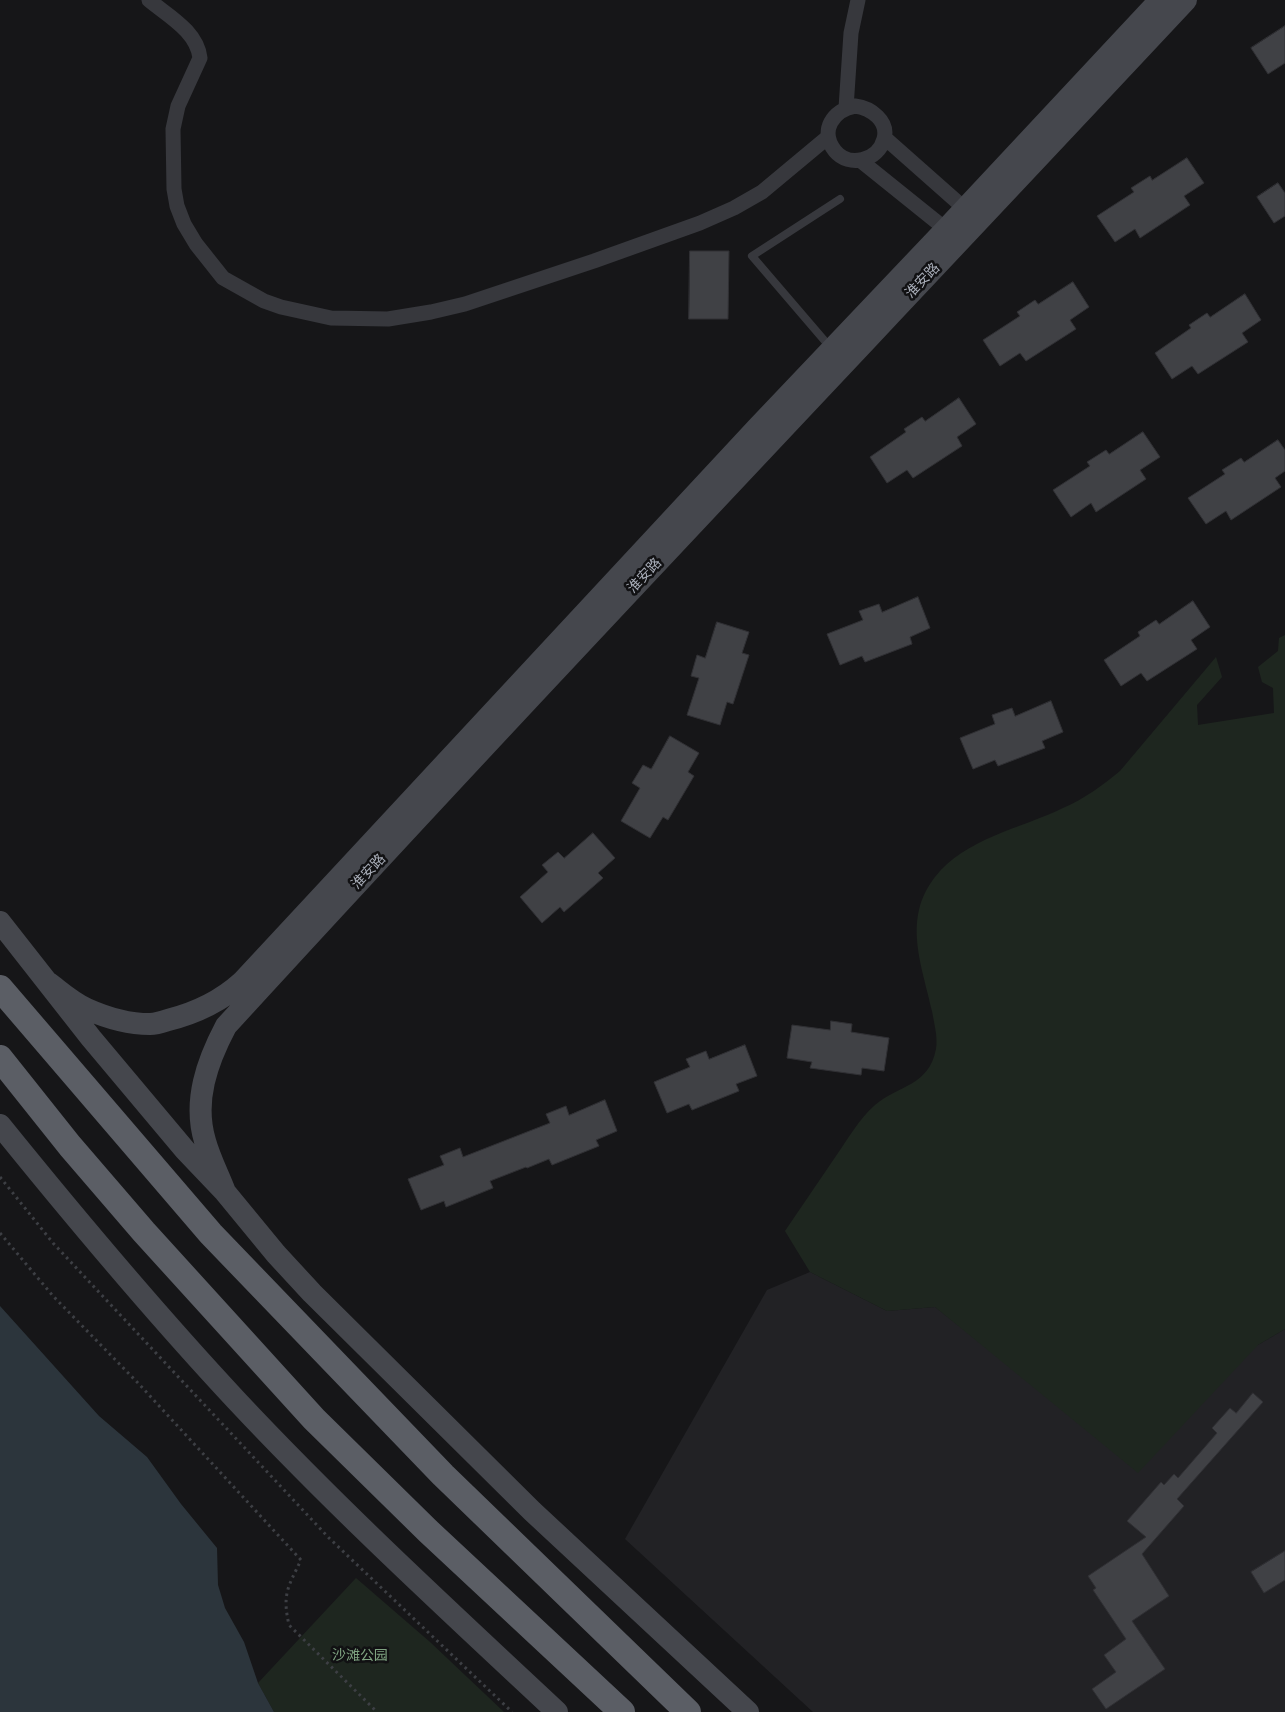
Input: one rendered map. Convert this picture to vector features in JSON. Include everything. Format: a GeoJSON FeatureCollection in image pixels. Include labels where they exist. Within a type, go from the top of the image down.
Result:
{"type":"FeatureCollection","features":[{"type":"Feature","properties":{"kind":"highway"},"geometry":{"type":"LineString","coordinates":[[0,988],[211,1234],[443,1475],[688,1712]]}},
{"type":"Feature","properties":{"kind":"highway"},"geometry":{"type":"LineString","coordinates":[[0,1058],[70,1146],[144,1232],[314,1419],[428,1531],[622,1712]]}},
{"type":"Feature","properties":{"kind":"main road","name":"淮安路"},"geometry":{"type":"LineString","coordinates":[[225,1192],[206,1142],[200,1104],[209,1061],[226,1026],[764,448],[1160,0]]}},
{"type":"Feature","properties":{"kind":"main road","name":"淮安路"},"geometry":{"type":"LineString","coordinates":[[972,214],[1186,0]]}},
{"type":"Feature","properties":{"kind":"main road","name":"淮安路"},"geometry":{"type":"LineString","coordinates":[[48,983],[85,1008],[105,1016],[120,1021],[151,1024],[184,1016],[227,996],[832,349],[954,235]]}},
{"type":"Feature","properties":{"kind":"main road"},"geometry":{"type":"LineString","coordinates":[[0,922],[91,1038],[185,1150],[225,1192],[276,1254],[318,1300],[532,1511],[748,1712]]}},
{"type":"Feature","properties":{"kind":"main road"},"geometry":{"type":"LineString","coordinates":[[0,1125],[171,1330],[237,1401],[433,1597],[557,1712]]}},
{"type":"Feature","properties":{"kind":"street"},"geometry":{"type":"LineString","coordinates":[[149,0],[190,34],[199,50],[200,58],[178,106],[173,129],[174,189],[177,206],[184,224],[205,256],[223,278],[264,301],[281,308],[304,313],[332,318],[363,319],[412,316],[465,304],[524,285],[721,214],[762,192],[828,137]]}},
{"type":"Feature","properties":{"kind":"street"},"geometry":{"type":"LineString","coordinates":[[846,108],[852,33],[858,0]]}},
{"type":"Feature","properties":{"kind":"street"},"geometry":{"type":"LineString","coordinates":[[864,107],[872,111],[879,118],[883,126],[884,138],[877,152],[861,161],[852,161],[836,153],[828,137],[832,119],[838,112],[846,108],[864,107]]}},
{"type":"Feature","properties":{"kind":"street"},"geometry":{"type":"LineString","coordinates":[[884,138],[972,214]]}},
{"type":"Feature","properties":{"kind":"street"},"geometry":{"type":"LineString","coordinates":[[861,161],[954,235]]}},
{"type":"Feature","properties":{"kind":"lane"},"geometry":{"type":"LineString","coordinates":[[832,349],[752,256],[840,199]]}},
{"type":"Feature","properties":{"kind":"path"},"geometry":{"type":"LineString","coordinates":[[0,1177],[53,1243],[329,1538],[512,1712]]}},
{"type":"Feature","properties":{"kind":"path"},"geometry":{"type":"LineString","coordinates":[[0,1233],[53,1296],[144,1390],[301,1560],[286,1592],[285,1611],[289,1626],[377,1712]]}},
{"type":"Feature","properties":{"kind":"shaded area"},"geometry":{"type":"Polygon","coordinates":[[[810,1272],[887,1311],[935,1307],[993,1353],[1258,1345],[1285,1329],[1285,1712],[813,1712],[625,1539],[767,1290],[810,1272]]]}},
{"type":"Feature","properties":{"kind":"shaded area"},"geometry":{"type":"Polygon","coordinates":[[[0,1306],[99,1416],[147,1457],[181,1504],[217,1548],[218,1585],[225,1608],[244,1642],[258,1683],[274,1712],[0,1712],[0,1306]]]}},
{"type":"Feature","properties":{"kind":"green space"},"geometry":{"type":"Polygon","coordinates":[[[1285,635],[1285,1329],[1258,1345],[1138,1473],[935,1307],[887,1311],[810,1272],[785,1231],[864,1116],[884,1098],[920,1078],[927,1071],[932,1061],[936,1049],[936,1035],[917,943],[917,926],[919,909],[925,893],[935,877],[961,853],[994,836],[1071,804],[1114,776],[1216,657],[1222,677],[1197,705],[1198,725],[1274,713],[1273,688],[1262,682],[1258,667],[1278,651],[1279,638],[1285,635]]]}},
{"type":"Feature","properties":{"kind":"green space","name":"沙滩公园"},"geometry":{"type":"Polygon","coordinates":[[[356,1578],[430,1642],[504,1712],[274,1712],[258,1683],[356,1578]]]}},
{"type":"Feature","properties":{"kind":"building"},"geometry":{"type":"Polygon","coordinates":[[[1285,26],[1285,63],[1268,74],[1251,48],[1285,26]]]}},
{"type":"Feature","properties":{"kind":"building"},"geometry":{"type":"Polygon","coordinates":[[[1187,158],[1204,183],[1184,196],[1190,205],[1140,238],[1135,229],[1115,242],[1097,216],[1134,192],[1131,188],[1150,176],[1152,180],[1187,158]]]}},
{"type":"Feature","properties":{"kind":"building"},"geometry":{"type":"Polygon","coordinates":[[[1278,183],[1285,193],[1285,216],[1274,223],[1257,197],[1278,183]]]}},
{"type":"Feature","properties":{"kind":"building"},"geometry":{"type":"Polygon","coordinates":[[[690,251],[729,251],[728,319],[689,319],[690,251]]]}},
{"type":"Feature","properties":{"kind":"building"},"geometry":{"type":"Polygon","coordinates":[[[1073,282],[1089,307],[1070,320],[1076,329],[1026,361],[1020,353],[1000,366],[983,340],[1020,316],[1017,312],[1035,300],[1038,304],[1073,282]]]}},
{"type":"Feature","properties":{"kind":"building"},"geometry":{"type":"Polygon","coordinates":[[[1245,294],[1261,320],[1242,333],[1248,342],[1198,374],[1192,366],[1172,379],[1155,353],[1191,328],[1189,325],[1207,313],[1210,317],[1245,294]]]}},
{"type":"Feature","properties":{"kind":"building"},"geometry":{"type":"Polygon","coordinates":[[[959,398],[976,424],[957,437],[962,446],[913,478],[907,470],[887,483],[870,457],[906,432],[904,429],[922,417],[925,421],[959,398]]]}},
{"type":"Feature","properties":{"kind":"building"},"geometry":{"type":"Polygon","coordinates":[[[1143,432],[1160,457],[1140,470],[1146,479],[1096,512],[1091,503],[1071,517],[1053,490],[1090,466],[1087,462],[1106,450],[1109,454],[1143,432]]]}},
{"type":"Feature","properties":{"kind":"building"},"geometry":{"type":"Polygon","coordinates":[[[1278,440],[1285,450],[1285,471],[1275,478],[1281,487],[1231,520],[1226,511],[1206,524],[1188,498],[1225,474],[1222,470],[1241,458],[1244,462],[1278,440]]]}},
{"type":"Feature","properties":{"kind":"building"},"geometry":{"type":"Polygon","coordinates":[[[918,597],[930,628],[910,637],[912,644],[865,662],[862,656],[840,665],[827,634],[863,620],[859,611],[879,604],[882,612],[918,597]]]}},
{"type":"Feature","properties":{"kind":"building"},"geometry":{"type":"Polygon","coordinates":[[[1193,601],[1210,627],[1191,640],[1197,649],[1147,681],[1141,673],[1121,686],[1104,660],[1140,636],[1138,632],[1156,620],[1159,624],[1193,601]]]}},
{"type":"Feature","properties":{"kind":"building"},"geometry":{"type":"Polygon","coordinates":[[[717,622],[749,632],[742,653],[749,655],[733,704],[727,702],[720,725],[687,715],[699,678],[691,676],[697,655],[705,658],[717,622]]]}},
{"type":"Feature","properties":{"kind":"building"},"geometry":{"type":"Polygon","coordinates":[[[1051,701],[1063,732],[1042,741],[1045,748],[998,766],[995,760],[973,769],[960,738],[995,724],[992,715],[1012,708],[1015,716],[1051,701]]]}},
{"type":"Feature","properties":{"kind":"building"},"geometry":{"type":"Polygon","coordinates":[[[670,736],[699,753],[688,772],[694,776],[668,820],[663,817],[650,838],[621,821],[640,788],[632,783],[643,765],[651,769],[670,736]]]}},
{"type":"Feature","properties":{"kind":"building"},"geometry":{"type":"Polygon","coordinates":[[[593,833],[615,858],[598,873],[603,878],[564,912],[560,907],[542,923],[520,897],[548,872],[542,865],[558,852],[564,858],[593,833]]]}},
{"type":"Feature","properties":{"kind":"building"},"geometry":{"type":"Polygon","coordinates":[[[831,1021],[852,1024],[851,1032],[889,1038],[884,1071],[862,1068],[861,1075],[810,1068],[812,1062],[787,1058],[792,1025],[830,1030],[831,1021]]]}},
{"type":"Feature","properties":{"kind":"building"},"geometry":{"type":"Polygon","coordinates":[[[745,1045],[757,1076],[736,1084],[739,1091],[692,1110],[689,1104],[667,1113],[654,1082],[690,1067],[686,1059],[706,1051],[709,1059],[745,1045]]]}},
{"type":"Feature","properties":{"kind":"building"},"geometry":{"type":"Polygon","coordinates":[[[605,1100],[617,1131],[596,1140],[599,1146],[552,1165],[549,1159],[490,1181],[493,1188],[446,1207],[444,1201],[421,1210],[408,1179],[444,1165],[440,1156],[460,1148],[463,1157],[550,1123],[546,1114],[566,1106],[569,1115],[605,1100]]]}},
{"type":"Feature","properties":{"kind":"building"},"geometry":{"type":"Polygon","coordinates":[[[1253,1393],[1263,1402],[1177,1499],[1184,1506],[1142,1554],[1169,1596],[1132,1621],[1165,1669],[1106,1709],[1092,1689],[1116,1672],[1104,1655],[1126,1639],[1093,1590],[1096,1588],[1088,1576],[1146,1537],[1127,1521],[1161,1482],[1164,1485],[1174,1474],[1178,1478],[1217,1433],[1212,1428],[1230,1408],[1236,1413],[1253,1393]]]}},
{"type":"Feature","properties":{"kind":"building"},"geometry":{"type":"Polygon","coordinates":[[[1285,1551],[1285,1580],[1264,1593],[1251,1572],[1285,1551]]]}}]}
